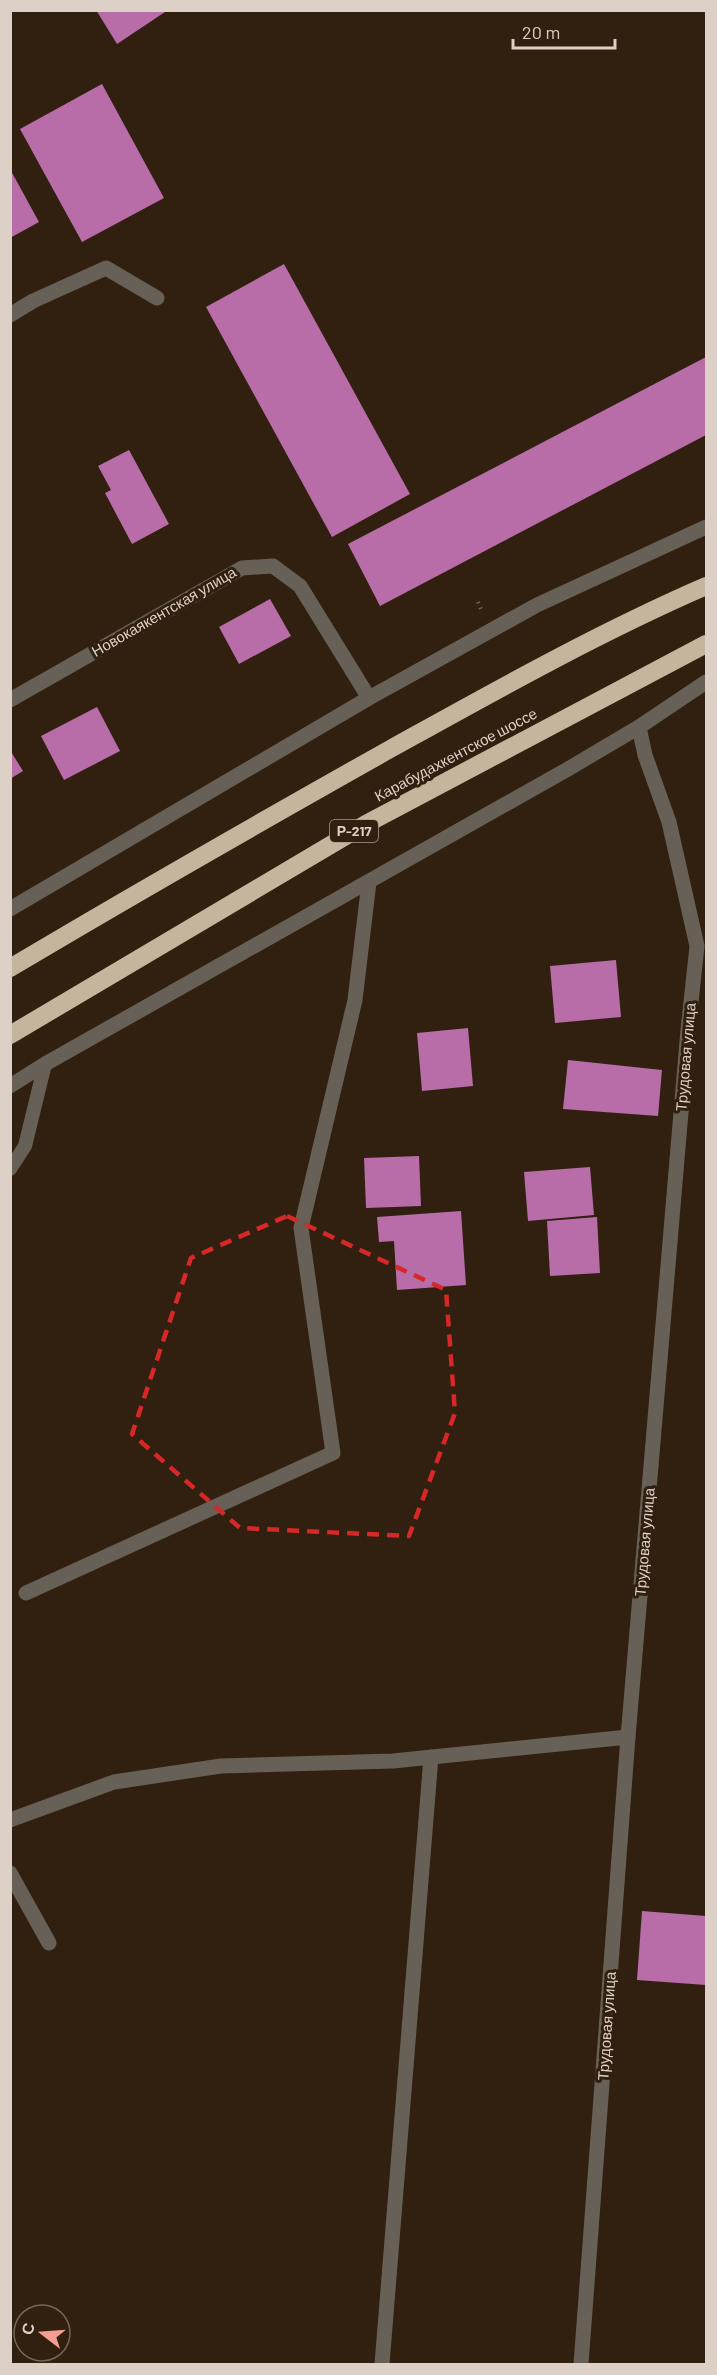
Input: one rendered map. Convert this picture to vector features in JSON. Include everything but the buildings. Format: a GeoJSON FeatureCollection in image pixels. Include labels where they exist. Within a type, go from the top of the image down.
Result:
{"type":"FeatureCollection","features":[{"type":"Feature","properties":{"kind":"highway"},"geometry":{"type":"LineString","coordinates":[[10,968],[350,771],[484,697],[643,613],[706,586]]}},
{"type":"Feature","properties":{"kind":"highway","name":"Карабудахкентское шоссе"},"geometry":{"type":"LineString","coordinates":[[10,1035],[366,824],[706,644]]}},
{"type":"Feature","properties":{"kind":"street"},"geometry":{"type":"LineString","coordinates":[[10,315],[33,301],[106,268],[157,298]]}},
{"type":"Feature","properties":{"kind":"street"},"geometry":{"type":"LineString","coordinates":[[10,909],[369,698],[537,605],[706,527]]}},
{"type":"Feature","properties":{"kind":"street","name":"Новокаякентская улица"},"geometry":{"type":"LineString","coordinates":[[10,700],[242,568],[273,566],[300,586],[369,698]]}},
{"type":"Feature","properties":{"kind":"street"},"geometry":{"type":"LineString","coordinates":[[10,1086],[639,727],[706,682]]}},
{"type":"Feature","properties":{"kind":"street","name":"Трудовая улица"},"geometry":{"type":"LineString","coordinates":[[581,2364],[628,1737],[687,1042],[702,944],[669,822],[645,755],[639,727]]}},
{"type":"Feature","properties":{"kind":"street"},"geometry":{"type":"LineString","coordinates":[[26,1593],[333,1453],[301,1228],[355,1000],[369,882]]}},
{"type":"Feature","properties":{"kind":"street"},"geometry":{"type":"LineString","coordinates":[[10,1820],[114,1782],[221,1766],[393,1761],[628,1737]]}},
{"type":"Feature","properties":{"kind":"street"},"geometry":{"type":"LineString","coordinates":[[382,2364],[431,1757]]}},
{"type":"Feature","properties":{"kind":"street"},"geometry":{"type":"LineString","coordinates":[[10,1873],[49,1943]]}},
{"type":"Feature","properties":{"kind":"lane"},"geometry":{"type":"LineString","coordinates":[[10,1169],[26,1146],[45,1064]]}},
{"type":"Feature","properties":{"kind":"highlighted area"},"geometry":{"type":"Polygon","coordinates":[[[287,1216],[446,1290],[455,1413],[409,1536],[240,1528],[132,1434],[191,1258],[287,1216]]]}}]}
